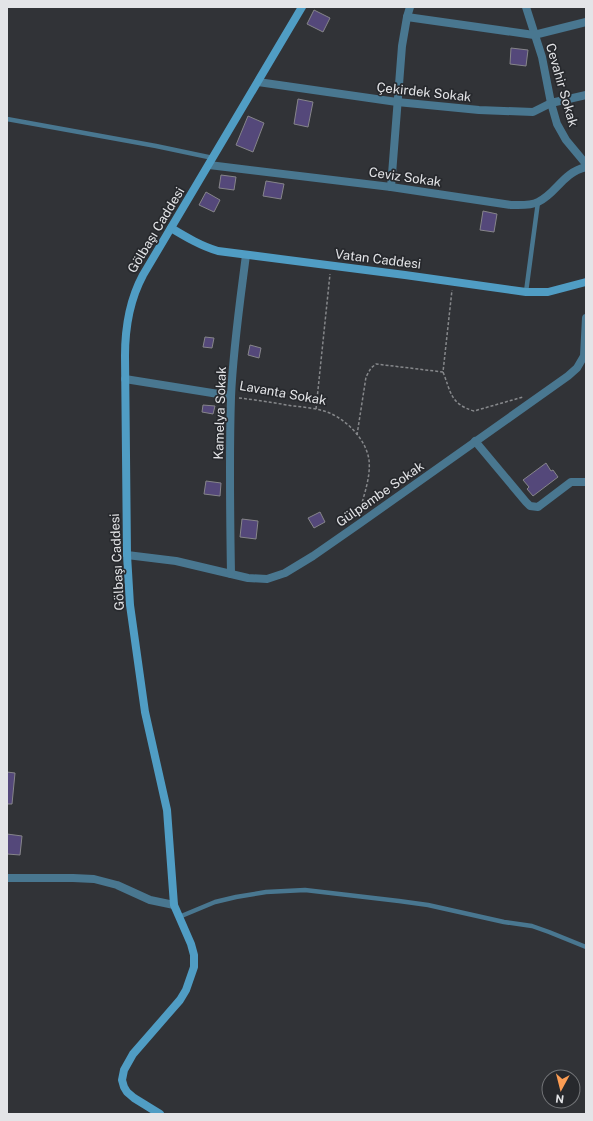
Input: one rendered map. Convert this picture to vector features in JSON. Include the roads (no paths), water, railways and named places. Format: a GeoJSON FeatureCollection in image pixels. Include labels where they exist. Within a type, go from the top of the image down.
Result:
{"type":"FeatureCollection","features":[{"type":"Feature","properties":{"kind":"street","name":"Gölbaşı Caddesi"},"geometry":{"type":"LineString","coordinates":[[160,1114],[127,1092],[122,1080],[124,1070],[133,1054],[180,1000],[191,978],[194,955],[191,944],[174,905],[167,810],[145,712],[131,612],[127,555],[125,329],[134,296],[143,275],[302,7]]}},
{"type":"Feature","properties":{"kind":"street"},"geometry":{"type":"LineString","coordinates":[[391,187],[402,46],[410,7]]}},
{"type":"Feature","properties":{"kind":"street","name":"Cevahir Sokak"},"geometry":{"type":"LineString","coordinates":[[526,7],[542,57],[552,103],[561,133],[586,164]]}},
{"type":"Feature","properties":{"kind":"street"},"geometry":{"type":"LineString","coordinates":[[407,17],[534,35],[586,22]]}},
{"type":"Feature","properties":{"kind":"street","name":"Çekirdek Sokak"},"geometry":{"type":"LineString","coordinates":[[258,82],[397,102],[479,110],[533,112],[552,103],[586,96]]}},
{"type":"Feature","properties":{"kind":"street","name":"Ceviz Sokak"},"geometry":{"type":"LineString","coordinates":[[211,161],[511,205],[523,205],[538,202]]}},
{"type":"Feature","properties":{"kind":"street"},"geometry":{"type":"LineString","coordinates":[[538,202],[573,172],[586,167]]}},
{"type":"Feature","properties":{"kind":"street","name":"Vatan Caddesi"},"geometry":{"type":"LineString","coordinates":[[171,228],[207,248],[218,251],[526,292],[548,292],[586,282]]}},
{"type":"Feature","properties":{"kind":"street","name":"Kamelya Sokak"},"geometry":{"type":"LineString","coordinates":[[231,574],[231,396],[246,255]]}},
{"type":"Feature","properties":{"kind":"street","name":"Gülpembe Sokak"},"geometry":{"type":"LineString","coordinates":[[127,555],[176,561],[248,578],[259,579],[275,577],[285,573],[356,527],[577,368],[584,356],[586,318]]}},
{"type":"Feature","properties":{"kind":"street","name":"Lavanta Sokak"},"geometry":{"type":"LineString","coordinates":[[125,379],[231,396]]}},
{"type":"Feature","properties":{"kind":"street"},"geometry":{"type":"LineString","coordinates":[[475,441],[530,506],[538,507],[572,482],[586,482]]}},
{"type":"Feature","properties":{"kind":"street"},"geometry":{"type":"LineString","coordinates":[[7,878],[94,879],[117,885],[150,900],[174,905]]}},
{"type":"Feature","properties":{"kind":"lane"},"geometry":{"type":"LineString","coordinates":[[7,119],[156,146],[211,161]]}},
{"type":"Feature","properties":{"kind":"lane"},"geometry":{"type":"LineString","coordinates":[[526,292],[538,202]]}},
{"type":"Feature","properties":{"kind":"lane"},"geometry":{"type":"LineString","coordinates":[[179,917],[215,902],[236,897],[266,892],[305,890],[399,901],[532,926],[586,947]]}}]}
